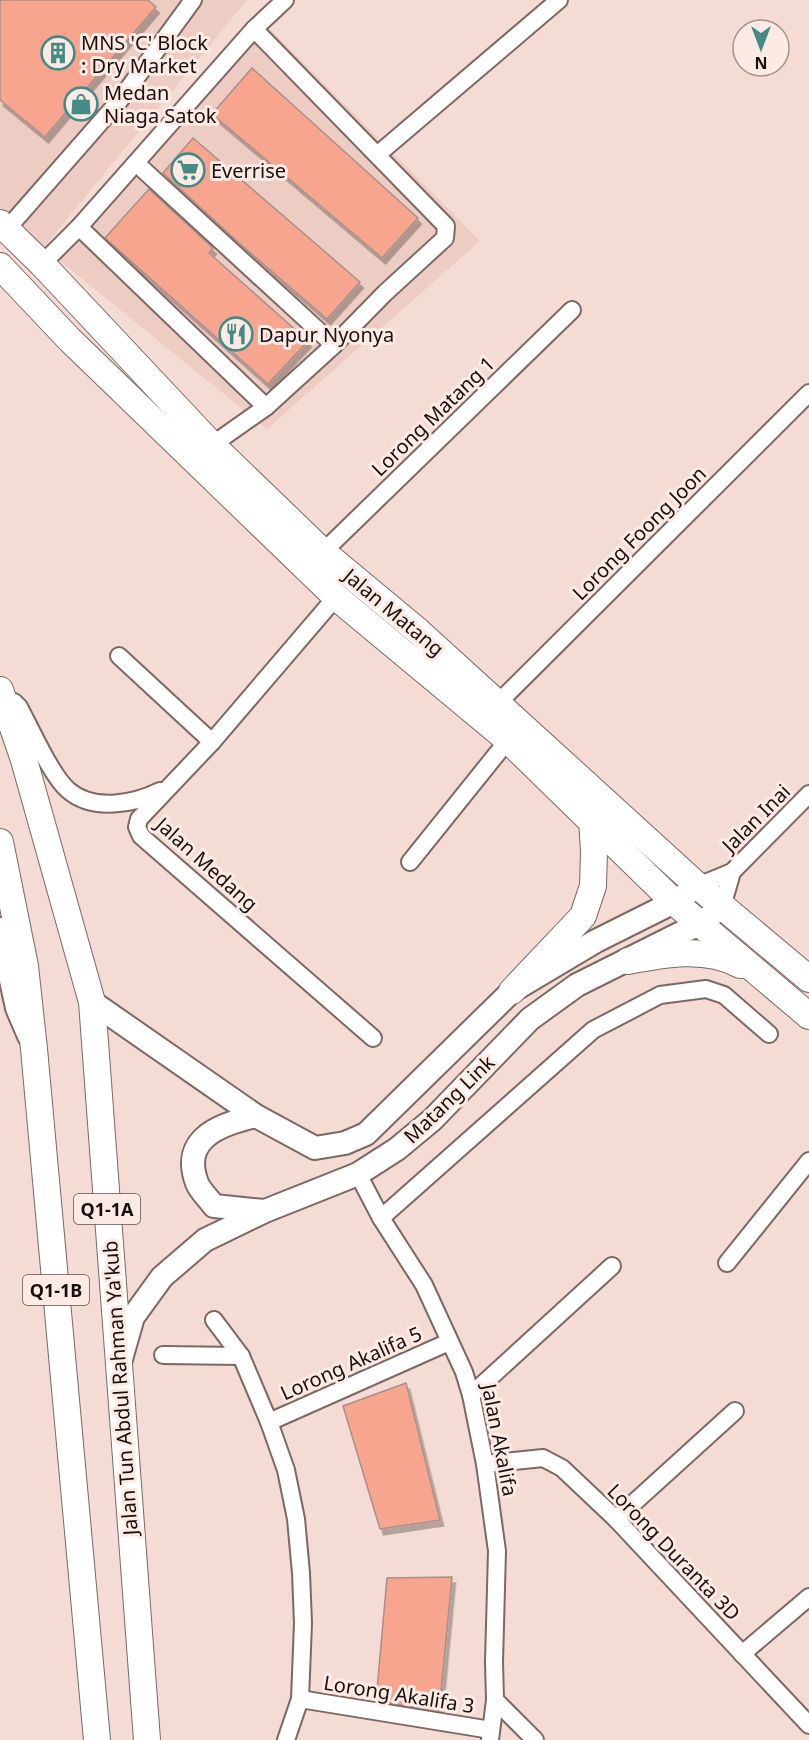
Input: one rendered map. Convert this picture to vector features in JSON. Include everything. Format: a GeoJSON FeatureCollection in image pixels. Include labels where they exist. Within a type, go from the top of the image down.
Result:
{"type":"FeatureCollection","features":[{"type":"Feature","properties":{"kind":"main road","name":"Jalan Matang"},"geometry":{"type":"LineString","coordinates":[[4,226],[212,445],[323,552],[418,631],[698,886],[809,979]]}},
{"type":"Feature","properties":{"kind":"main road","name":"Jalan Matang"},"geometry":{"type":"LineString","coordinates":[[0,266],[70,340],[336,597],[508,740],[674,902],[809,1016]]}},
{"type":"Feature","properties":{"kind":"main road","name":"Jalan Tun Abdul Rahman Ya'kub"},"geometry":{"type":"LineString","coordinates":[[2,695],[24,760],[92,1002],[147,1740]]}},
{"type":"Feature","properties":{"kind":"main road"},"geometry":{"type":"LineString","coordinates":[[512,991],[583,916],[593,886],[592,820]]}},
{"type":"Feature","properties":{"kind":"main road","name":"Q1-1B"},"geometry":{"type":"LineString","coordinates":[[0,842],[25,966],[34,1049],[97,1740]]}},
{"type":"Feature","properties":{"kind":"main road"},"geometry":{"type":"LineString","coordinates":[[628,961],[668,954],[701,954],[730,960],[761,977]]}},
{"type":"Feature","properties":{"kind":"street"},"geometry":{"type":"LineString","coordinates":[[4,226],[120,100],[193,0]]}},
{"type":"Feature","properties":{"kind":"street"},"geometry":{"type":"LineString","coordinates":[[42,264],[79,227],[254,29],[285,0]]}},
{"type":"Feature","properties":{"kind":"street"},"geometry":{"type":"LineString","coordinates":[[377,155],[559,0]]}},
{"type":"Feature","properties":{"kind":"street"},"geometry":{"type":"LineString","coordinates":[[212,445],[266,407],[445,238],[446,226],[254,29]]}},
{"type":"Feature","properties":{"kind":"street"},"geometry":{"type":"LineString","coordinates":[[136,163],[334,345]]}},
{"type":"Feature","properties":{"kind":"street"},"geometry":{"type":"LineString","coordinates":[[79,227],[266,407]]}},
{"type":"Feature","properties":{"kind":"street","name":"Lorong Matang 1"},"geometry":{"type":"LineString","coordinates":[[323,552],[572,310]]}},
{"type":"Feature","properties":{"kind":"street","name":"Lorong Foong Joon"},"geometry":{"type":"LineString","coordinates":[[498,703],[809,393]]}},
{"type":"Feature","properties":{"kind":"street","name":"Jalan Medang"},"geometry":{"type":"LineString","coordinates":[[336,597],[212,742],[139,819],[137,826],[141,836],[373,1038]]}},
{"type":"Feature","properties":{"kind":"street"},"geometry":{"type":"LineString","coordinates":[[119,656],[212,742]]}},
{"type":"Feature","properties":{"kind":"street"},"geometry":{"type":"LineString","coordinates":[[2,695],[19,707],[58,778],[69,791],[79,798],[98,804],[143,800],[174,784]]}},
{"type":"Feature","properties":{"kind":"street"},"geometry":{"type":"LineString","coordinates":[[410,862],[508,740]]}},
{"type":"Feature","properties":{"kind":"street","name":"Jalan Inai"},"geometry":{"type":"LineString","coordinates":[[732,872],[809,794]]}},
{"type":"Feature","properties":{"kind":"street"},"geometry":{"type":"LineString","coordinates":[[698,886],[732,872]]}},
{"type":"Feature","properties":{"kind":"street"},"geometry":{"type":"LineString","coordinates":[[722,907],[732,872]]}},
{"type":"Feature","properties":{"kind":"street","name":"Matang Link"},"geometry":{"type":"LineString","coordinates":[[92,1002],[256,1116],[315,1148],[345,1143],[366,1134],[512,991],[596,941],[674,902],[698,886]]}},
{"type":"Feature","properties":{"kind":"street","name":"Matang Link"},"geometry":{"type":"LineString","coordinates":[[118,1368],[133,1317],[162,1277],[205,1240],[265,1211],[358,1174],[397,1149],[432,1120],[530,1019],[577,985],[699,924],[722,907]]}},
{"type":"Feature","properties":{"kind":"street"},"geometry":{"type":"LineString","coordinates":[[0,929],[16,1008],[34,1049]]}},
{"type":"Feature","properties":{"kind":"street"},"geometry":{"type":"LineString","coordinates":[[381,1218],[592,1030],[660,995],[706,989],[724,995],[768,1034]]}},
{"type":"Feature","properties":{"kind":"street"},"geometry":{"type":"LineString","coordinates":[[256,1116],[235,1121],[203,1137],[195,1149],[194,1167],[197,1184],[214,1206],[265,1211]]}},
{"type":"Feature","properties":{"kind":"street"},"geometry":{"type":"LineString","coordinates":[[727,1263],[809,1161]]}},
{"type":"Feature","properties":{"kind":"street","name":"Jalan Akalifa"},"geometry":{"type":"LineString","coordinates":[[358,1174],[381,1218],[424,1285],[465,1372],[471,1395],[485,1464],[497,1551],[495,1700],[490,1735]]}},
{"type":"Feature","properties":{"kind":"street"},"geometry":{"type":"LineString","coordinates":[[471,1395],[612,1266]]}},
{"type":"Feature","properties":{"kind":"street"},"geometry":{"type":"LineString","coordinates":[[214,1320],[241,1356],[269,1422],[286,1470],[297,1529],[303,1623],[300,1700],[286,1740]]}},
{"type":"Feature","properties":{"kind":"street","name":"Lorong Akalifa 5"},"geometry":{"type":"LineString","coordinates":[[269,1422],[449,1342]]}},
{"type":"Feature","properties":{"kind":"street"},"geometry":{"type":"LineString","coordinates":[[163,1355],[241,1356]]}},
{"type":"Feature","properties":{"kind":"street"},"geometry":{"type":"LineString","coordinates":[[616,1519],[735,1411]]}},
{"type":"Feature","properties":{"kind":"street","name":"Lorong Duranta 3D"},"geometry":{"type":"LineString","coordinates":[[485,1464],[543,1458],[562,1468],[616,1519],[809,1724]]}},
{"type":"Feature","properties":{"kind":"street"},"geometry":{"type":"LineString","coordinates":[[742,1654],[809,1597]]}},
{"type":"Feature","properties":{"kind":"street","name":"Lorong Akalifa 3"},"geometry":{"type":"LineString","coordinates":[[300,1700],[490,1735]]}},
{"type":"Feature","properties":{"kind":"street"},"geometry":{"type":"LineString","coordinates":[[495,1700],[536,1740]]}},
{"type":"Feature","properties":{"kind":"shaded area","name":"Medan Niaga Satok"},"geometry":{"type":"Polygon","coordinates":[[[0,0],[247,0],[43,248],[0,208],[0,0]]]}},
{"type":"Feature","properties":{"kind":"shaded area"},"geometry":{"type":"Polygon","coordinates":[[[265,24],[480,241],[267,429],[55,257],[265,24]]]}},
{"type":"Feature","properties":{"kind":"building","name":"MNS 'C' Block : Dry Market"},"geometry":{"type":"Polygon","coordinates":[[[0,0],[148,0],[156,7],[45,137],[0,100],[0,0]]]}},
{"type":"Feature","properties":{"kind":"building"},"geometry":{"type":"Polygon","coordinates":[[[252,68],[418,218],[382,258],[212,114],[252,68]]]}},
{"type":"Feature","properties":{"kind":"building"},"geometry":{"type":"Polygon","coordinates":[[[193,138],[360,282],[327,319],[163,173],[193,138]]]}},
{"type":"Feature","properties":{"kind":"building"},"geometry":{"type":"Polygon","coordinates":[[[149,189],[213,248],[209,253],[308,341],[268,384],[105,238],[149,189]]]}},
{"type":"Feature","properties":{"kind":"building"},"geometry":{"type":"Polygon","coordinates":[[[406,1383],[440,1520],[380,1529],[343,1406],[406,1383]]]}},
{"type":"Feature","properties":{"kind":"building"},"geometry":{"type":"Polygon","coordinates":[[[452,1577],[439,1711],[376,1701],[387,1578],[452,1577]]]}},
{"type":"Feature","properties":{"kind":"place","name":"MNS 'C' Block : Dry Market"},"geometry":{"type":"Point","coordinates":[58,53]}},
{"type":"Feature","properties":{"kind":"place","name":"Medan Niaga Satok"},"geometry":{"type":"Point","coordinates":[81,104]}},
{"type":"Feature","properties":{"kind":"place","name":"Everrise"},"geometry":{"type":"Point","coordinates":[188,170]}},
{"type":"Feature","properties":{"kind":"place","name":"Dapur Nyonya"},"geometry":{"type":"Point","coordinates":[236,334]}}]}
